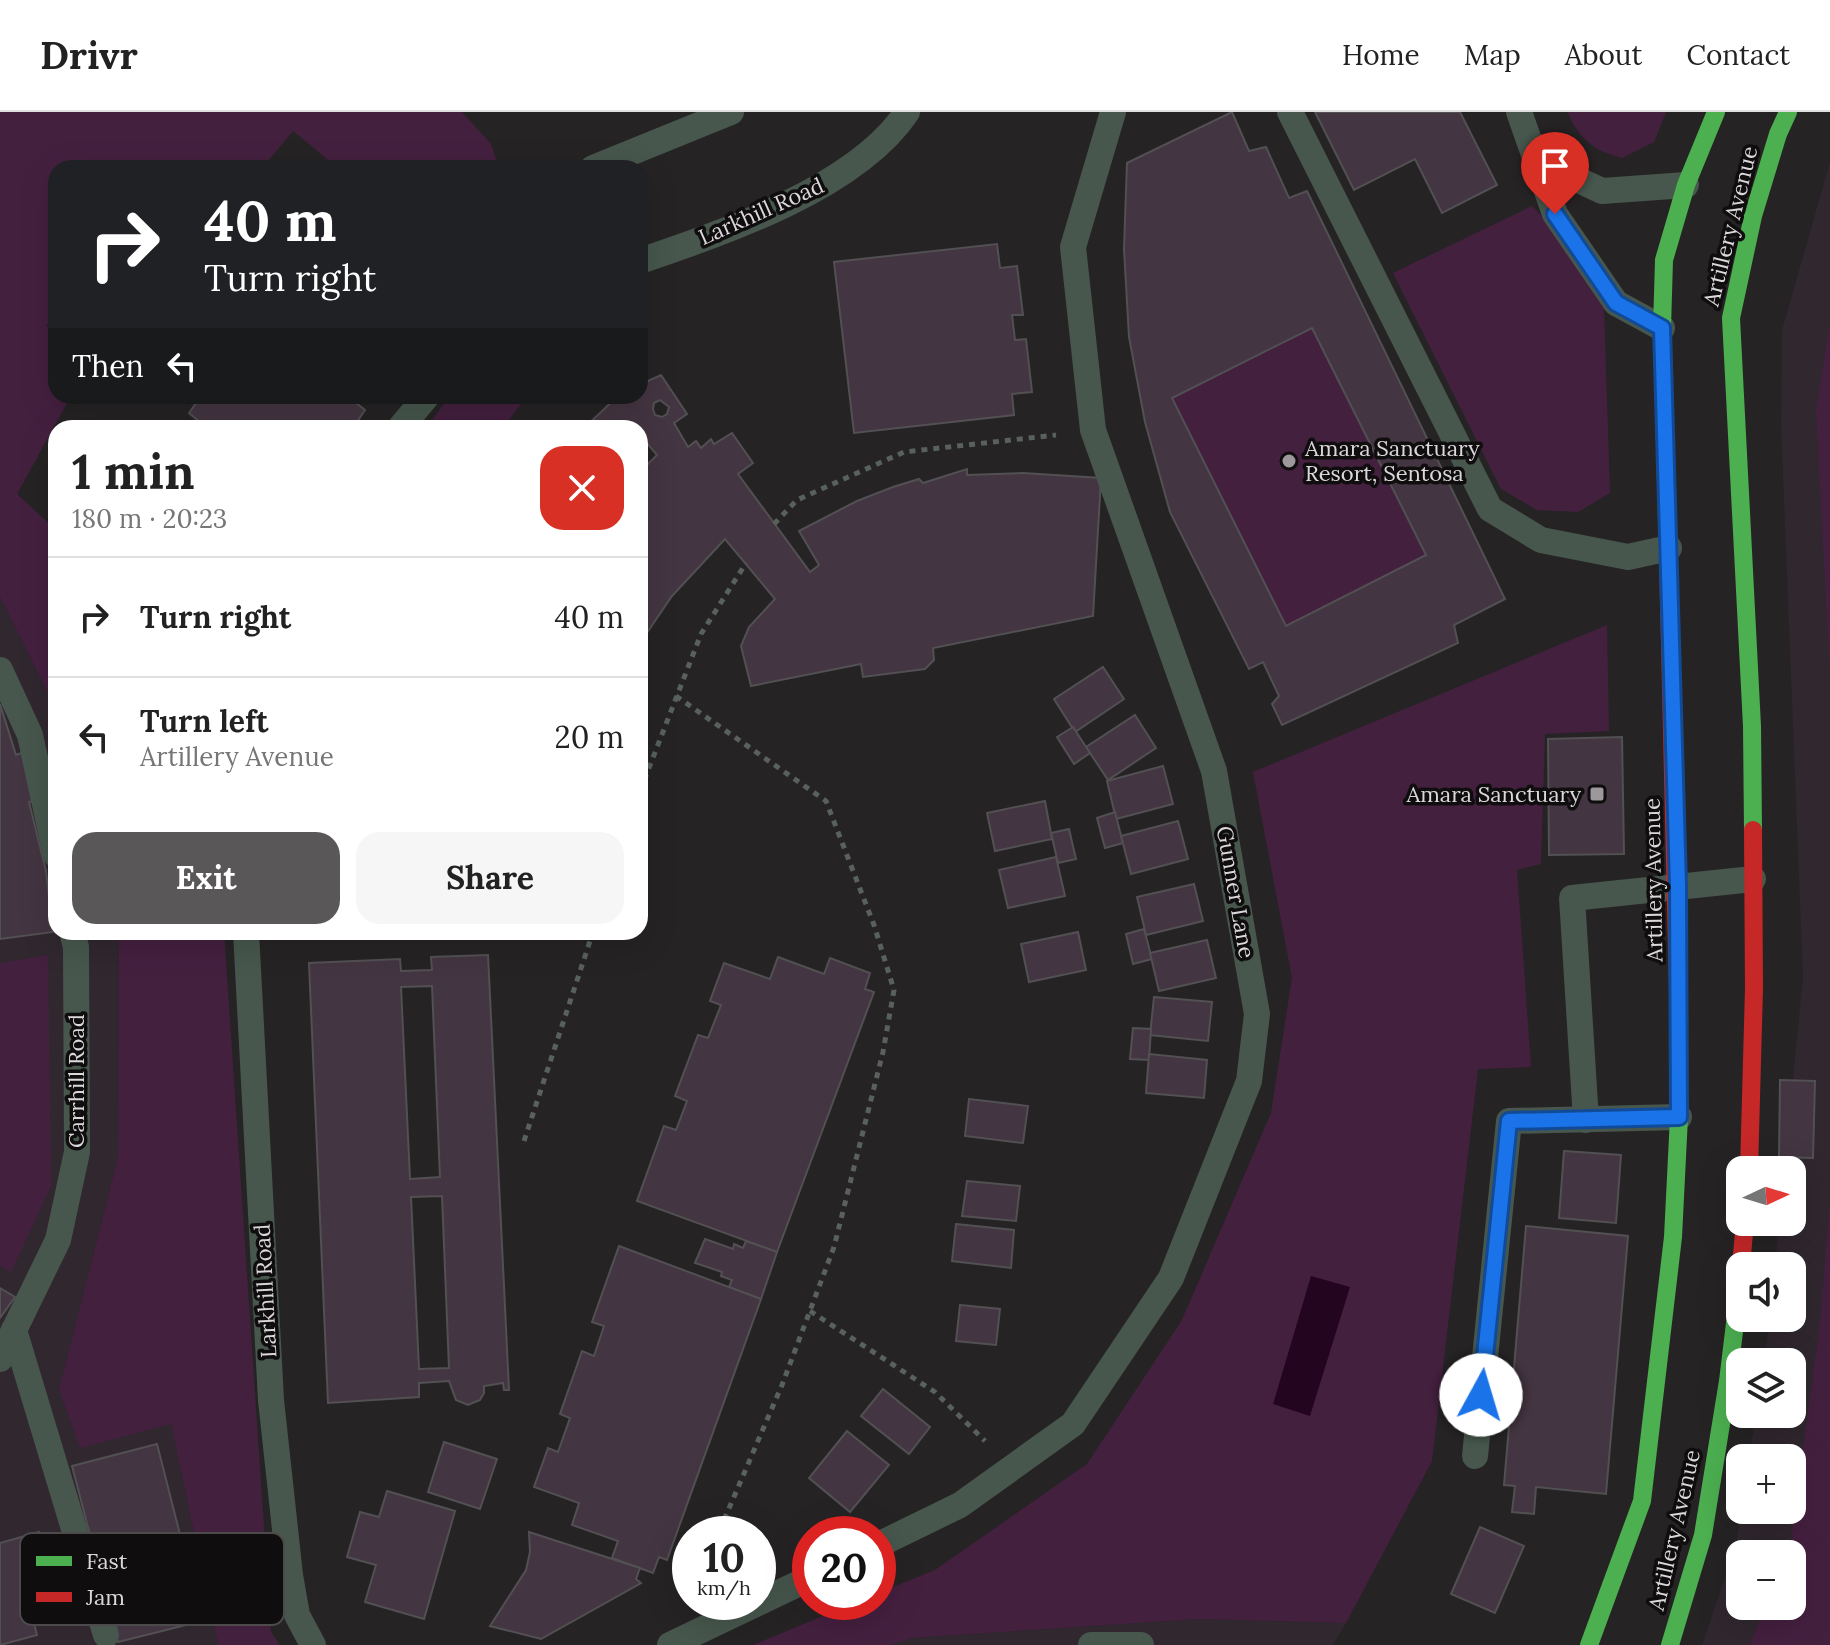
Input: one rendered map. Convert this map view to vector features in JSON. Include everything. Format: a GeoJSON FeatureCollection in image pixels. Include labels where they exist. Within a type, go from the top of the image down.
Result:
{"type":"FeatureCollection","features":[{"type":"Feature","properties":{"kind":"street","name":"Artillery Avenue"},"geometry":{"type":"LineString","coordinates":[[1589,1645],[1642,1501],[1673,1237],[1679,1117],[1678,885],[1662,328],[1664,260],[1686,185],[1716,112]]}},
{"type":"Feature","properties":{"kind":"street","name":"Artillery Avenue"},"geometry":{"type":"LineString","coordinates":[[1749,1156],[1752,726],[1731,318],[1753,216],[1778,134],[1788,112]]}},
{"type":"Feature","properties":{"kind":"street","name":"Artillery Avenue"},"geometry":{"type":"LineString","coordinates":[[1670,1645],[1703,1535],[1734,1332]]}},
{"type":"Feature","properties":{"kind":"lane"},"geometry":{"type":"LineString","coordinates":[[613,160],[731,112]]}},
{"type":"Feature","properties":{"kind":"lane","name":"Larkhill Road"},"geometry":{"type":"LineString","coordinates":[[648,258],[821,188],[863,160],[896,128],[907,112]]}},
{"type":"Feature","properties":{"kind":"lane","name":"Gunner Lane"},"geometry":{"type":"LineString","coordinates":[[896,1536],[960,1505],[1073,1424],[1171,1278],[1249,1081],[1257,1014],[1214,771],[1093,430],[1073,247],[1113,112]]}},
{"type":"Feature","properties":{"kind":"lane"},"geometry":{"type":"LineString","coordinates":[[1290,112],[1490,509],[1541,540],[1628,557],[1669,548]]}},
{"type":"Feature","properties":{"kind":"lane"},"geometry":{"type":"LineString","coordinates":[[1519,112],[1555,214],[1616,303],[1662,328]]}},
{"type":"Feature","properties":{"kind":"lane"},"geometry":{"type":"LineString","coordinates":[[1536,160],[1602,191],[1686,185]]}},
{"type":"Feature","properties":{"kind":"lane"},"geometry":{"type":"LineString","coordinates":[[407,420],[420,404]]}},
{"type":"Feature","properties":{"kind":"lane"},"geometry":{"type":"LineString","coordinates":[[0,670],[30,735],[48,818]]}},
{"type":"Feature","properties":{"kind":"lane"},"geometry":{"type":"LineString","coordinates":[[1586,1120],[1572,898],[1753,879]]}},
{"type":"Feature","properties":{"kind":"lane","name":"Carrhill Road"},"geometry":{"type":"LineString","coordinates":[[0,1359],[58,1240],[77,1152],[74,940]]}},
{"type":"Feature","properties":{"kind":"lane","name":"Larkhill Road"},"geometry":{"type":"LineString","coordinates":[[246,940],[271,1400],[290,1575],[297,1615],[313,1645]]}},
{"type":"Feature","properties":{"kind":"lane"},"geometry":{"type":"LineString","coordinates":[[1475,1456],[1509,1121],[1679,1117]]}},
{"type":"Feature","properties":{"kind":"lane"},"geometry":{"type":"LineString","coordinates":[[14,1330],[75,1533]]}},
{"type":"Feature","properties":{"kind":"lane"},"geometry":{"type":"LineString","coordinates":[[670,1645],[792,1587]]}},
{"type":"Feature","properties":{"kind":"lane"},"geometry":{"type":"LineString","coordinates":[[103,1625],[106,1635]]}},
{"type":"Feature","properties":{"kind":"lane"},"geometry":{"type":"LineString","coordinates":[[1091,1645],[1141,1645]]}},
{"type":"Feature","properties":{"kind":"path"},"geometry":{"type":"LineString","coordinates":[[774,524],[797,500],[904,452],[1093,430]]}},
{"type":"Feature","properties":{"kind":"path"},"geometry":{"type":"LineString","coordinates":[[648,770],[701,634],[746,563]]}},
{"type":"Feature","properties":{"kind":"path"},"geometry":{"type":"LineString","coordinates":[[676,696],[826,801],[874,925],[894,990],[883,1052],[834,1247],[782,1385],[726,1516]]}},
{"type":"Feature","properties":{"kind":"path"},"geometry":{"type":"LineString","coordinates":[[524,1141],[590,940]]}},
{"type":"Feature","properties":{"kind":"path"},"geometry":{"type":"LineString","coordinates":[[810,1311],[935,1392],[1012,1468]]}},
{"type":"Feature","properties":{"kind":"shaded area"},"geometry":{"type":"Polygon","coordinates":[[[0,112],[462,112],[491,144],[496,160],[328,160],[293,131],[269,160],[48,160],[48,404],[67,404],[58,420],[48,420],[48,438],[17,494],[48,523],[48,693],[0,597],[0,112]]]}},
{"type":"Feature","properties":{"kind":"shaded area"},"geometry":{"type":"Polygon","coordinates":[[[1568,112],[1666,112],[1654,142],[1622,158],[1604,152],[1589,142],[1568,112]]]}},
{"type":"Feature","properties":{"kind":"shaded area"},"geometry":{"type":"Polygon","coordinates":[[[1830,162],[1830,1645],[1702,1645],[1726,1574],[1726,1620],[1806,1620],[1806,1540],[1737,1540],[1739,1524],[1806,1524],[1806,1444],[1751,1444],[1754,1428],[1806,1428],[1806,1348],[1766,1348],[1768,1332],[1806,1332],[1806,1252],[1776,1252],[1778,1236],[1806,1236],[1806,1156],[1785,1156],[1803,977],[1781,424],[1782,330],[1830,162]]]}},
{"type":"Feature","properties":{"kind":"shaded area"},"geometry":{"type":"Polygon","coordinates":[[[1532,206],[1603,279],[1610,493],[1578,512],[1537,510],[1501,489],[1393,273],[1532,206]]]}},
{"type":"Feature","properties":{"kind":"shaded area"},"geometry":{"type":"Polygon","coordinates":[[[1830,322],[1830,675],[1816,411],[1830,322]]]}},
{"type":"Feature","properties":{"kind":"shaded area"},"geometry":{"type":"Polygon","coordinates":[[[1312,328],[1426,555],[1286,626],[1172,398],[1312,328]]]}},
{"type":"Feature","properties":{"kind":"shaded area"},"geometry":{"type":"Polygon","coordinates":[[[444,404],[521,404],[509,420],[432,420],[444,404]]]}},
{"type":"Feature","properties":{"kind":"shaded area"},"geometry":{"type":"Polygon","coordinates":[[[0,597],[48,693],[48,940],[118,940],[119,943],[118,1157],[59,1389],[171,1424],[194,1533],[20,1533],[20,1625],[214,1625],[218,1645],[0,1645],[0,1266],[10,1271],[48,955],[0,963],[0,597]]]}},
{"type":"Feature","properties":{"kind":"shaded area"},"geometry":{"type":"Polygon","coordinates":[[[1607,625],[1609,731],[1545,734],[1541,864],[1517,870],[1531,1067],[1478,1069],[1432,1461],[1346,1623],[1198,1619],[912,1638],[890,1645],[753,1645],[813,1620],[896,1620],[896,1586],[935,1570],[1087,1464],[1182,1320],[1271,1113],[1292,978],[1253,772],[1607,625]]]}},
{"type":"Feature","properties":{"kind":"shaded area"},"geometry":{"type":"Polygon","coordinates":[[[118,940],[225,940],[264,1533],[194,1533],[171,1424],[80,1448],[59,1389],[118,1157],[118,940]]]}},
{"type":"Feature","properties":{"kind":"shaded area"},"geometry":{"type":"Polygon","coordinates":[[[48,955],[51,1186],[11,1272],[0,1266],[0,963],[48,955]]]}},
{"type":"Feature","properties":{"kind":"shaded area"},"geometry":{"type":"Polygon","coordinates":[[[1830,1200],[1830,1645],[1750,1645],[1760,1620],[1806,1620],[1806,1540],[1791,1540],[1793,1524],[1806,1524],[1804,1444],[1820,1323],[1830,1200]]]}},
{"type":"Feature","properties":{"kind":"shaded area"},"geometry":{"type":"Polygon","coordinates":[[[1311,1276],[1350,1287],[1310,1416],[1273,1404],[1311,1276]]]}},
{"type":"Feature","properties":{"kind":"shaded area"},"geometry":{"type":"Polygon","coordinates":[[[1198,1619],[1346,1623],[1333,1645],[890,1645],[912,1638],[1198,1619]]]}},
{"type":"Feature","properties":{"kind":"shaded area"},"geometry":{"type":"Polygon","coordinates":[[[214,1625],[271,1625],[271,1632],[280,1645],[218,1645],[214,1625]]]}},
{"type":"Feature","properties":{"kind":"building"},"geometry":{"type":"Polygon","coordinates":[[[1232,112],[1249,151],[1266,147],[1289,198],[1307,191],[1505,599],[1454,625],[1458,643],[1282,725],[1272,704],[1279,696],[1263,662],[1249,669],[1170,512],[1145,422],[1129,337],[1124,249],[1127,163],[1232,112]],[[1312,328],[1172,398],[1286,626],[1426,555],[1312,328]]]}},
{"type":"Feature","properties":{"kind":"building"},"geometry":{"type":"Polygon","coordinates":[[[1315,112],[1460,112],[1497,185],[1442,213],[1415,159],[1354,190],[1315,112]]]}},
{"type":"Feature","properties":{"kind":"building"},"geometry":{"type":"Polygon","coordinates":[[[997,244],[1000,268],[1017,266],[1023,315],[1012,315],[1015,340],[1026,339],[1032,392],[1012,394],[1014,415],[854,433],[834,262],[997,244]]]}},
{"type":"Feature","properties":{"kind":"building"},"geometry":{"type":"Polygon","coordinates":[[[661,375],[687,414],[674,423],[688,447],[696,441],[701,448],[711,439],[714,444],[732,433],[753,463],[738,474],[810,572],[819,565],[799,531],[857,501],[893,487],[919,479],[923,483],[967,469],[967,475],[1023,473],[1101,478],[1093,616],[933,648],[934,660],[925,669],[863,677],[861,664],[751,686],[741,646],[749,627],[775,599],[725,539],[672,596],[648,631],[648,464],[657,455],[648,444],[648,420],[592,420],[610,404],[648,404],[648,381],[661,375]],[[660,400],[654,403],[655,415],[662,417],[669,407],[660,400]]]}},
{"type":"Feature","properties":{"kind":"building"},"geometry":{"type":"Polygon","coordinates":[[[195,404],[357,404],[365,410],[358,420],[197,420],[189,413],[195,404]]]}},
{"type":"Feature","properties":{"kind":"building"},"geometry":{"type":"Polygon","coordinates":[[[1103,667],[1124,699],[1075,732],[1054,699],[1103,667]]]}},
{"type":"Feature","properties":{"kind":"building"},"geometry":{"type":"Polygon","coordinates":[[[0,704],[16,755],[27,751],[42,799],[29,802],[46,871],[48,933],[0,939],[0,704]]]}},
{"type":"Feature","properties":{"kind":"building"},"geometry":{"type":"Polygon","coordinates":[[[1135,715],[1156,748],[1108,780],[1086,747],[1135,715]]]}},
{"type":"Feature","properties":{"kind":"building"},"geometry":{"type":"Polygon","coordinates":[[[1073,727],[1090,753],[1074,764],[1057,737],[1073,727]]]}},
{"type":"Feature","properties":{"kind":"building"},"geometry":{"type":"Polygon","coordinates":[[[1622,737],[1624,854],[1549,855],[1548,739],[1622,737]]]}},
{"type":"Feature","properties":{"kind":"building"},"geometry":{"type":"Polygon","coordinates":[[[1163,766],[1173,804],[1116,819],[1107,781],[1163,766]]]}},
{"type":"Feature","properties":{"kind":"building"},"geometry":{"type":"Polygon","coordinates":[[[1045,801],[1052,839],[995,851],[987,813],[1045,801]]]}},
{"type":"Feature","properties":{"kind":"building"},"geometry":{"type":"Polygon","coordinates":[[[1115,812],[1123,843],[1105,848],[1097,818],[1115,812]]]}},
{"type":"Feature","properties":{"kind":"building"},"geometry":{"type":"Polygon","coordinates":[[[1178,821],[1188,859],[1131,874],[1121,836],[1178,821]]]}},
{"type":"Feature","properties":{"kind":"building"},"geometry":{"type":"Polygon","coordinates":[[[1069,829],[1076,859],[1058,863],[1051,833],[1069,829]]]}},
{"type":"Feature","properties":{"kind":"building"},"geometry":{"type":"Polygon","coordinates":[[[1056,857],[1065,896],[1008,908],[999,870],[1056,857]]]}},
{"type":"Feature","properties":{"kind":"building"},"geometry":{"type":"Polygon","coordinates":[[[1194,884],[1203,921],[1146,935],[1137,897],[1194,884]]]}},
{"type":"Feature","properties":{"kind":"building"},"geometry":{"type":"Polygon","coordinates":[[[1144,929],[1152,959],[1133,964],[1126,934],[1144,929]]]}},
{"type":"Feature","properties":{"kind":"building"},"geometry":{"type":"Polygon","coordinates":[[[1078,932],[1086,970],[1029,982],[1021,944],[1078,932]]]}},
{"type":"Feature","properties":{"kind":"building"},"geometry":{"type":"Polygon","coordinates":[[[1207,940],[1216,978],[1159,991],[1150,953],[1207,940]]]}},
{"type":"Feature","properties":{"kind":"building"},"geometry":{"type":"Polygon","coordinates":[[[488,955],[509,1390],[504,1390],[503,1383],[484,1386],[480,1400],[468,1405],[456,1400],[449,1381],[419,1383],[419,1397],[328,1403],[309,963],[400,959],[401,971],[432,970],[431,957],[488,955]],[[432,986],[401,987],[410,1179],[440,1177],[432,986]],[[442,1196],[411,1197],[419,1369],[449,1368],[442,1196]]]}},
{"type":"Feature","properties":{"kind":"building"},"geometry":{"type":"Polygon","coordinates":[[[778,957],[824,974],[830,958],[870,973],[865,989],[874,992],[777,1252],[637,1201],[664,1126],[676,1130],[687,1101],[675,1096],[698,1035],[708,1038],[721,1005],[710,1001],[724,963],[770,979],[778,957]]]}},
{"type":"Feature","properties":{"kind":"building"},"geometry":{"type":"Polygon","coordinates":[[[1154,997],[1212,1002],[1208,1041],[1150,1035],[1154,997]]]}},
{"type":"Feature","properties":{"kind":"building"},"geometry":{"type":"Polygon","coordinates":[[[1133,1028],[1151,1029],[1149,1060],[1130,1059],[1133,1028]]]}},
{"type":"Feature","properties":{"kind":"building"},"geometry":{"type":"Polygon","coordinates":[[[1149,1054],[1207,1060],[1204,1098],[1146,1093],[1149,1054]]]}},
{"type":"Feature","properties":{"kind":"building"},"geometry":{"type":"Polygon","coordinates":[[[1780,1080],[1815,1081],[1813,1158],[1779,1156],[1780,1080]]]}},
{"type":"Feature","properties":{"kind":"building"},"geometry":{"type":"Polygon","coordinates":[[[969,1099],[1028,1106],[1023,1143],[965,1136],[969,1099]]]}},
{"type":"Feature","properties":{"kind":"building"},"geometry":{"type":"Polygon","coordinates":[[[1564,1151],[1621,1155],[1616,1223],[1559,1218],[1564,1151]]]}},
{"type":"Feature","properties":{"kind":"building"},"geometry":{"type":"Polygon","coordinates":[[[967,1181],[1020,1186],[1016,1221],[962,1216],[967,1181]]]}},
{"type":"Feature","properties":{"kind":"building"},"geometry":{"type":"Polygon","coordinates":[[[956,1224],[1014,1230],[1011,1268],[952,1261],[956,1224]]]}},
{"type":"Feature","properties":{"kind":"building"},"geometry":{"type":"Polygon","coordinates":[[[1526,1226],[1628,1236],[1606,1494],[1536,1487],[1534,1514],[1512,1512],[1515,1486],[1504,1485],[1526,1226]]]}},
{"type":"Feature","properties":{"kind":"building"},"geometry":{"type":"Polygon","coordinates":[[[705,1239],[733,1249],[734,1244],[743,1248],[746,1241],[777,1252],[761,1299],[729,1287],[732,1280],[721,1276],[722,1272],[695,1263],[705,1239]]]}},
{"type":"Feature","properties":{"kind":"building"},"geometry":{"type":"Polygon","coordinates":[[[619,1246],[761,1299],[683,1516],[672,1516],[672,1546],[667,1560],[659,1557],[653,1573],[612,1558],[618,1541],[572,1525],[579,1503],[534,1487],[548,1448],[558,1452],[570,1418],[560,1414],[582,1351],[594,1356],[604,1326],[592,1322],[619,1246]]]}},
{"type":"Feature","properties":{"kind":"building"},"geometry":{"type":"Polygon","coordinates":[[[0,1288],[15,1297],[0,1318],[0,1288]]]}},
{"type":"Feature","properties":{"kind":"building"},"geometry":{"type":"Polygon","coordinates":[[[960,1305],[1000,1309],[996,1345],[956,1341],[960,1305]]]}},
{"type":"Feature","properties":{"kind":"building"},"geometry":{"type":"Polygon","coordinates":[[[883,1389],[930,1427],[909,1454],[861,1416],[883,1389]]]}},
{"type":"Feature","properties":{"kind":"building"},"geometry":{"type":"Polygon","coordinates":[[[847,1431],[889,1465],[850,1512],[809,1478],[847,1431]]]}},
{"type":"Feature","properties":{"kind":"building"},"geometry":{"type":"Polygon","coordinates":[[[444,1442],[497,1459],[480,1509],[428,1492],[444,1442]]]}},
{"type":"Feature","properties":{"kind":"building"},"geometry":{"type":"Polygon","coordinates":[[[157,1444],[180,1533],[90,1533],[72,1466],[157,1444]]]}},
{"type":"Feature","properties":{"kind":"building"},"geometry":{"type":"Polygon","coordinates":[[[387,1491],[455,1511],[424,1619],[365,1602],[376,1565],[347,1557],[360,1512],[379,1517],[387,1491]]]}},
{"type":"Feature","properties":{"kind":"building"},"geometry":{"type":"Polygon","coordinates":[[[1480,1527],[1524,1546],[1495,1613],[1451,1594],[1480,1527]]]}},
{"type":"Feature","properties":{"kind":"building"},"geometry":{"type":"Polygon","coordinates":[[[529,1532],[640,1568],[636,1579],[641,1583],[541,1639],[490,1626],[526,1570],[530,1552],[529,1532]]]}},
{"type":"Feature","properties":{"kind":"building"},"geometry":{"type":"Polygon","coordinates":[[[20,1537],[20,1625],[34,1625],[37,1635],[0,1645],[0,1543],[20,1537]]]}},
{"type":"Feature","properties":{"kind":"building"},"geometry":{"type":"Polygon","coordinates":[[[114,1625],[186,1625],[118,1642],[114,1625]]]}},
{"type":"Feature","properties":{"kind":"traffic: fast"},"geometry":{"type":"LineString","coordinates":[[1667,517],[1662,328],[1664,260],[1686,185],[1716,112]]}},
{"type":"Feature","properties":{"kind":"traffic: fast"},"geometry":{"type":"LineString","coordinates":[[1753,830],[1752,726],[1731,318],[1753,216],[1778,134],[1788,112]]}},
{"type":"Feature","properties":{"kind":"traffic: fast"},"geometry":{"type":"LineString","coordinates":[[1589,1645],[1642,1501],[1673,1237],[1679,1117],[1678,990]]}},
{"type":"Feature","properties":{"kind":"traffic: fast"},"geometry":{"type":"LineString","coordinates":[[1670,1645],[1703,1535],[1734,1332]]}},
{"type":"Feature","properties":{"kind":"traffic: jam"},"geometry":{"type":"LineString","coordinates":[[1667,517],[1678,990]]}},
{"type":"Feature","properties":{"kind":"traffic: jam"},"geometry":{"type":"LineString","coordinates":[[1749,1156],[1754,988],[1753,830]]}},
{"type":"Feature","properties":{"kind":"traffic: jam"},"geometry":{"type":"LineString","coordinates":[[1742,1252],[1744,1236]]}},
{"type":"Feature","properties":{"kind":"place","name":"Amara Sanctuary Resort, Sentosa"},"geometry":{"type":"Point","coordinates":[1289,461]}},
{"type":"Feature","properties":{"kind":"place","name":"Amara Sanctuary"},"geometry":{"type":"Point","coordinates":[1597,794]}},
{"type":"Feature","properties":{"kind":"route"},"geometry":{"type":"LineString","coordinates":[[1481,1395],[1509,1121],[1679,1117],[1678,885],[1662,328],[1616,303],[1555,214]]}}]}
